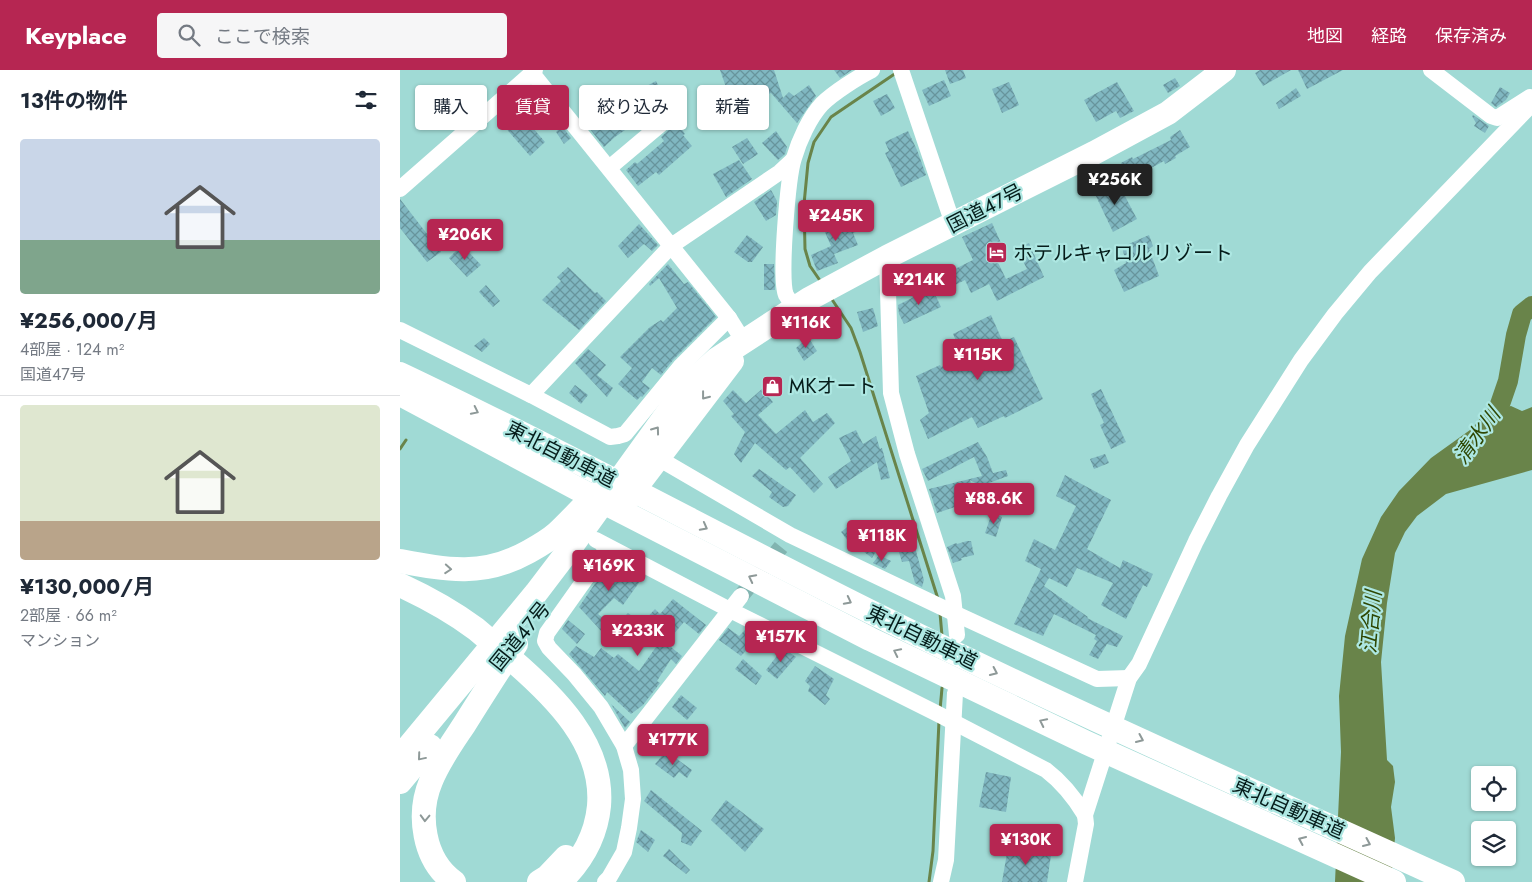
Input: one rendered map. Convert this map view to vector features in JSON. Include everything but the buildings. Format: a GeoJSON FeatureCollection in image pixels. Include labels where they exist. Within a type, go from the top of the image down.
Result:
{"type":"FeatureCollection","features":[{"type":"Feature","properties":{"kind":"highway","name":"国道47号"},"geometry":{"type":"LineString","coordinates":[[400,758],[536,593],[687,386],[717,359],[802,303],[887,257],[1094,153],[1168,113],[1224,70]]}},
{"type":"Feature","properties":{"kind":"highway","name":"国道47号"},"geometry":{"type":"LineString","coordinates":[[400,782],[520,638],[602,544],[658,458],[733,360],[744,342]]}},
{"type":"Feature","properties":{"kind":"highway"},"geometry":{"type":"LineString","coordinates":[[400,368],[442,394]]}},
{"type":"Feature","properties":{"kind":"highway","name":"東北自動車道"},"geometry":{"type":"LineString","coordinates":[[400,374],[591,468],[879,616],[1096,719],[1453,882]]}},
{"type":"Feature","properties":{"kind":"highway","name":"東北自動車道"},"geometry":{"type":"LineString","coordinates":[[400,394],[576,488],[870,639],[1087,744],[1394,882]]}},
{"type":"Feature","properties":{"kind":"highway"},"geometry":{"type":"LineString","coordinates":[[400,409],[576,488]]}},
{"type":"Feature","properties":{"kind":"highway"},"geometry":{"type":"LineString","coordinates":[[400,561],[463,570],[500,566],[515,560],[556,534],[588,501],[632,462]]}},
{"type":"Feature","properties":{"kind":"highway"},"geometry":{"type":"LineString","coordinates":[[400,585],[423,596],[526,681],[547,692],[577,728],[588,747],[598,779],[600,798],[598,817],[593,836],[585,852],[573,870],[560,882]]}},
{"type":"Feature","properties":{"kind":"highway"},"geometry":{"type":"LineString","coordinates":[[400,598],[471,634]]}},
{"type":"Feature","properties":{"kind":"highway"},"geometry":{"type":"LineString","coordinates":[[454,882],[439,867],[430,853],[426,838],[424,824],[425,803],[430,782],[443,756],[520,638]]}},
{"type":"Feature","properties":{"kind":"highway"},"geometry":{"type":"LineString","coordinates":[[526,681],[566,736],[584,770],[587,790],[587,808],[583,829],[573,849],[560,866],[538,882]]}},
{"type":"Feature","properties":{"kind":"street"},"geometry":{"type":"LineString","coordinates":[[802,303],[786,294],[783,271],[788,198],[793,160],[807,126],[822,105],[862,75],[872,70]]}},
{"type":"Feature","properties":{"kind":"street"},"geometry":{"type":"LineString","coordinates":[[400,189],[533,71],[729,318],[744,342]]}},
{"type":"Feature","properties":{"kind":"street"},"geometry":{"type":"LineString","coordinates":[[902,71],[953,224]]}},
{"type":"Feature","properties":{"kind":"street"},"geometry":{"type":"LineString","coordinates":[[1442,73],[1491,116],[1497,118],[1532,96]]}},
{"type":"Feature","properties":{"kind":"street"},"geometry":{"type":"LineString","coordinates":[[1085,816],[1129,678],[1139,664],[1196,541],[1247,445],[1301,360],[1335,314],[1370,272],[1532,104]]}},
{"type":"Feature","properties":{"kind":"street"},"geometry":{"type":"LineString","coordinates":[[609,168],[654,130]]}},
{"type":"Feature","properties":{"kind":"street"},"geometry":{"type":"LineString","coordinates":[[530,394],[671,246],[780,172],[793,160]]}},
{"type":"Feature","properties":{"kind":"street"},"geometry":{"type":"LineString","coordinates":[[887,257],[891,393],[907,454],[952,596],[945,608]]}},
{"type":"Feature","properties":{"kind":"street"},"geometry":{"type":"LineString","coordinates":[[400,330],[530,394],[610,437],[625,434],[680,367],[729,318]]}},
{"type":"Feature","properties":{"kind":"street"},"geometry":{"type":"LineString","coordinates":[[658,458],[786,541],[945,608],[1097,679],[1129,678]]}},
{"type":"Feature","properties":{"kind":"street"},"geometry":{"type":"LineString","coordinates":[[605,882],[624,852],[633,799],[631,770],[624,746],[601,707],[545,641],[547,633],[602,544],[1046,770],[1061,782],[1075,798],[1085,816],[1086,824],[1074,882]]}},
{"type":"Feature","properties":{"kind":"street"},"geometry":{"type":"LineString","coordinates":[[624,746],[741,596]]}},
{"type":"Feature","properties":{"kind":"street"},"geometry":{"type":"LineString","coordinates":[[945,608],[957,635]]}},
{"type":"Feature","properties":{"kind":"street"},"geometry":{"type":"LineString","coordinates":[[941,882],[946,860],[944,717],[955,693]]}},
{"type":"Feature","properties":{"kind":"water","name":"江合川"},"geometry":{"type":"Polygon","coordinates":[[[1511,406],[1522,411],[1532,407],[1532,470],[1446,494],[1417,516],[1405,532],[1395,553],[1387,603],[1381,662],[1387,760],[1393,766],[1395,782],[1391,807],[1395,838],[1391,882],[1335,882],[1341,752],[1339,696],[1345,636],[1362,559],[1381,517],[1399,491],[1431,458],[1477,425],[1491,411],[1511,406]]]}},
{"type":"Feature","properties":{"kind":"waterway"},"geometry":{"type":"LineString","coordinates":[[821,282],[810,266],[805,249],[804,204],[808,163],[814,142],[831,117],[896,73]]}},
{"type":"Feature","properties":{"kind":"waterway"},"geometry":{"type":"LineString","coordinates":[[831,298],[851,328],[860,352],[938,599]]}},
{"type":"Feature","properties":{"kind":"waterway","name":"清水川"},"geometry":{"type":"LineString","coordinates":[[1483,431],[1497,413],[1508,381],[1516,335],[1522,314],[1532,306]]}},
{"type":"Feature","properties":{"kind":"waterway"},"geometry":{"type":"LineString","coordinates":[[400,449],[406,440]]}},
{"type":"Feature","properties":{"kind":"waterway"},"geometry":{"type":"LineString","coordinates":[[940,613],[942,636]]}},
{"type":"Feature","properties":{"kind":"waterway"},"geometry":{"type":"LineString","coordinates":[[940,710],[942,688]]}},
{"type":"Feature","properties":{"kind":"waterway"},"geometry":{"type":"LineString","coordinates":[[929,882],[933,851],[939,721]]}},
{"type":"Feature","properties":{"kind":"tunnel"},"geometry":{"type":"LineString","coordinates":[[741,596],[781,547]]}},
{"type":"Feature","properties":{"kind":"place","name":"ホテルキャロルリゾート"},"geometry":{"type":"Point","coordinates":[997,253]}},
{"type":"Feature","properties":{"kind":"place","name":"MKオート"},"geometry":{"type":"Point","coordinates":[773,386]}}]}
